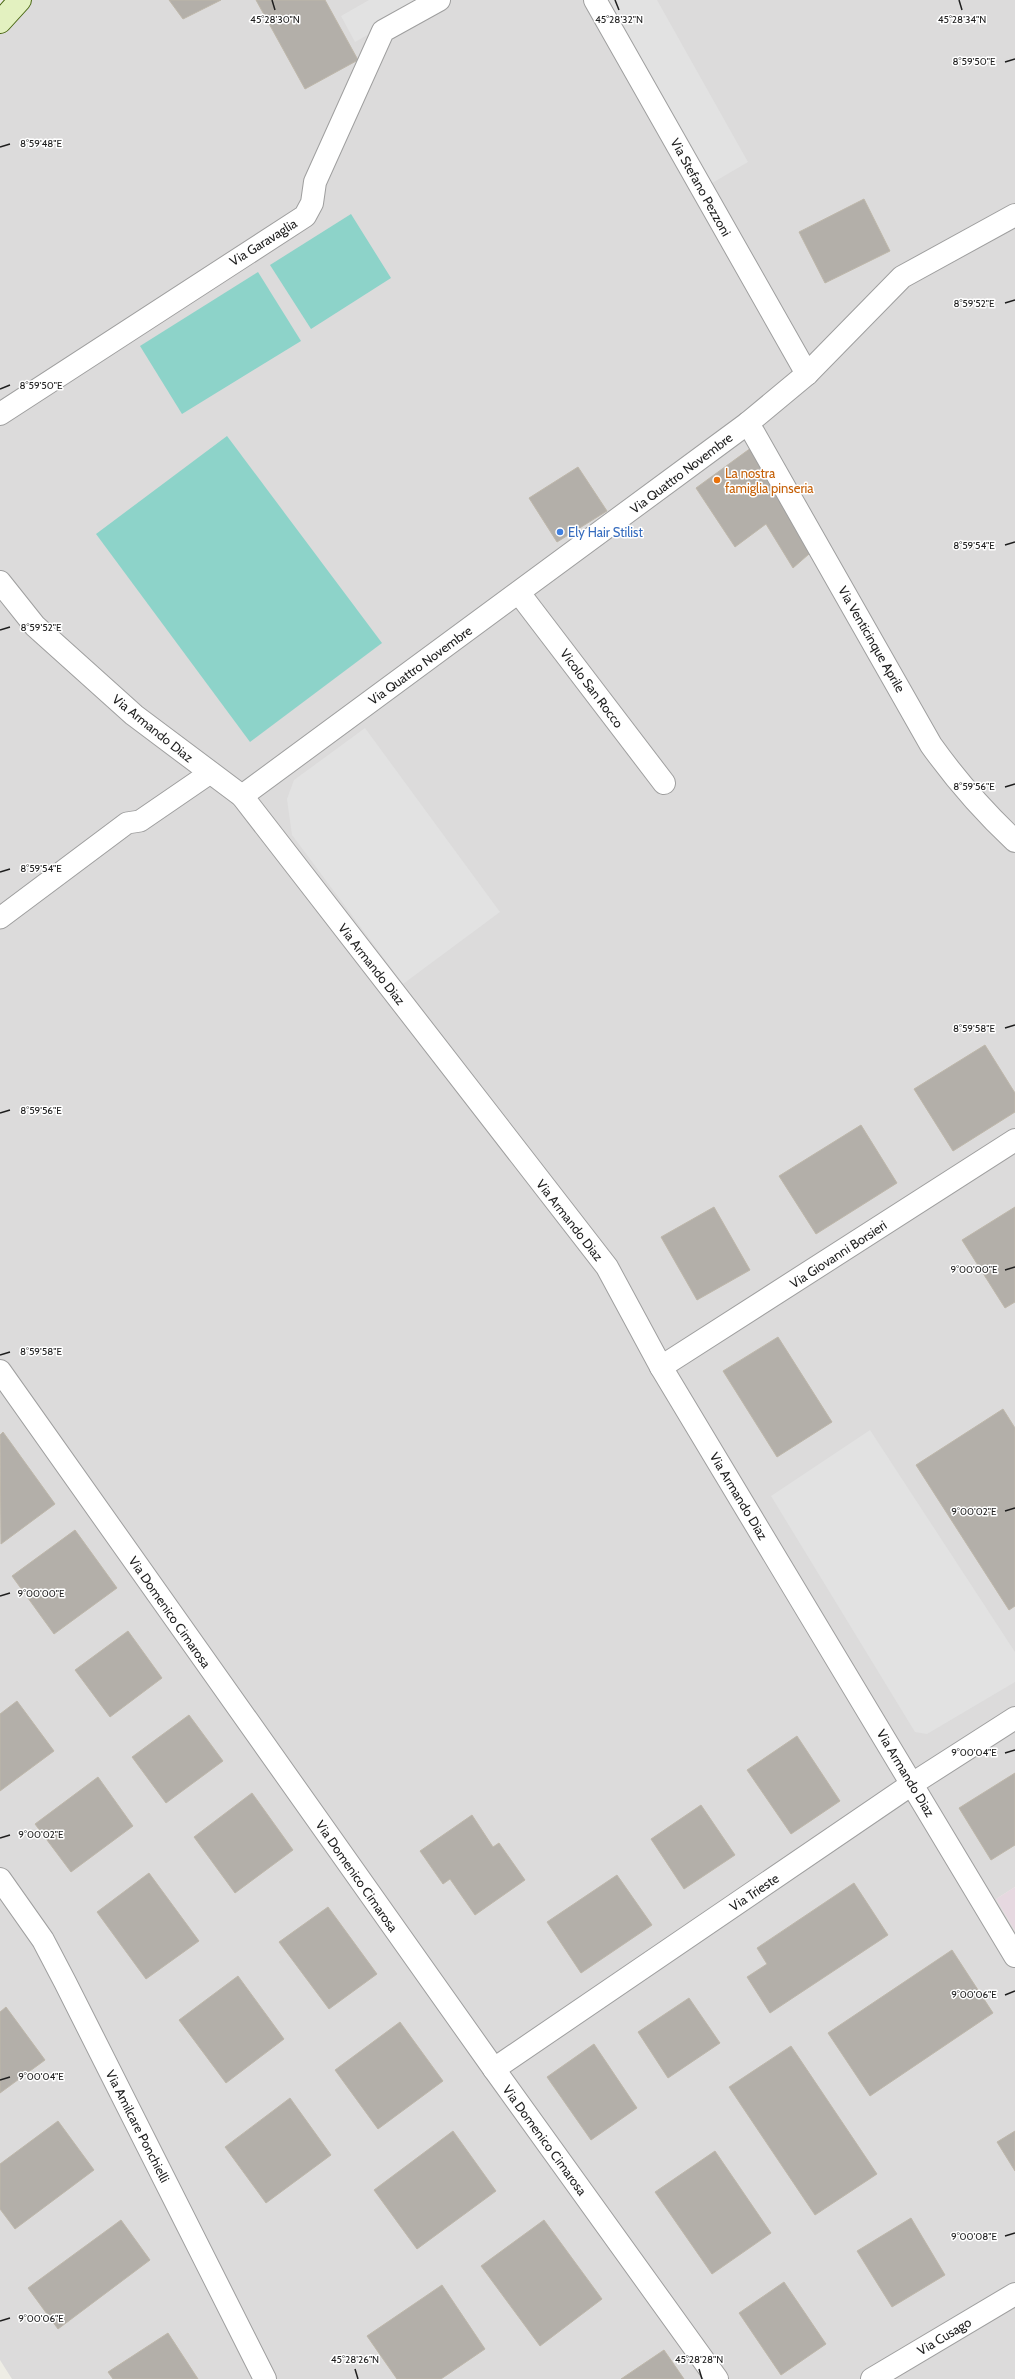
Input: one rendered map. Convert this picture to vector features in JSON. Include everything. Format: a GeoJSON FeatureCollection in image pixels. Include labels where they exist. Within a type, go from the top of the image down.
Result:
{"type":"FeatureCollection","features":[{"type":"Feature","properties":{"kind":"street"},"geometry":{"type":"LineString","coordinates":[[0,22],[20,0]]}},
{"type":"Feature","properties":{"kind":"street","name":"Via Garavaglia"},"geometry":{"type":"LineString","coordinates":[[0,414],[305,216],[312,203],[315,182],[383,31],[439,0]]}},
{"type":"Feature","properties":{"kind":"street","name":"Via Stefano Pezzoni"},"geometry":{"type":"LineString","coordinates":[[595,0],[806,374]]}},
{"type":"Feature","properties":{"kind":"street","name":"Via Quattro Novembre"},"geometry":{"type":"LineString","coordinates":[[242,796],[748,423],[806,374],[902,277],[1015,215]]}},
{"type":"Feature","properties":{"kind":"street","name":"Via Venticinque Aprile"},"geometry":{"type":"LineString","coordinates":[[748,423],[931,745],[954,778],[990,818],[1015,841]]}},
{"type":"Feature","properties":{"kind":"street","name":"Via Armando Diaz"},"geometry":{"type":"LineString","coordinates":[[0,582],[35,626],[134,715],[242,796],[607,1267],[661,1367],[1015,1956]]}},
{"type":"Feature","properties":{"kind":"street","name":"Vicolo San Rocco"},"geometry":{"type":"LineString","coordinates":[[519,593],[664,783]]}},
{"type":"Feature","properties":{"kind":"street","name":"Via Giovanni Borsieri"},"geometry":{"type":"LineString","coordinates":[[661,1367],[1015,1140]]}},
{"type":"Feature","properties":{"kind":"street","name":"Via Domenico Cimarosa"},"geometry":{"type":"LineString","coordinates":[[0,1371],[494,2069],[717,2379]]}},
{"type":"Feature","properties":{"kind":"street","name":"Via Trieste"},"geometry":{"type":"LineString","coordinates":[[494,2069],[912,1784],[1015,1718]]}},
{"type":"Feature","properties":{"kind":"street","name":"Via Amilcare Ponchielli"},"geometry":{"type":"LineString","coordinates":[[0,1879],[43,1940],[58,1968],[265,2379]]}},
{"type":"Feature","properties":{"kind":"street","name":"Via Cusago"},"geometry":{"type":"LineString","coordinates":[[872,2379],[1015,2294]]}},
{"type":"Feature","properties":{"kind":"lane"},"geometry":{"type":"LineString","coordinates":[[0,918],[127,823],[140,821],[210,773]]}},
{"type":"Feature","properties":{"kind":"shaded area"},"geometry":{"type":"Polygon","coordinates":[[[28,0],[1015,0],[1015,1887],[996,1899],[1015,1931],[1015,2379],[12,2379],[0,2360],[0,32],[28,0]]]}},
{"type":"Feature","properties":{"kind":"shaded area"},"geometry":{"type":"Polygon","coordinates":[[[369,0],[430,0],[355,42],[341,16],[369,0]]]}},
{"type":"Feature","properties":{"kind":"shaded area"},"geometry":{"type":"Polygon","coordinates":[[[595,0],[657,0],[748,162],[702,189],[595,0]]]}},
{"type":"Feature","properties":{"kind":"shaded area"},"geometry":{"type":"Polygon","coordinates":[[[351,214],[391,278],[311,329],[270,265],[351,214]]]}},
{"type":"Feature","properties":{"kind":"shaded area"},"geometry":{"type":"Polygon","coordinates":[[[258,272],[301,341],[182,414],[140,346],[258,272]]]}},
{"type":"Feature","properties":{"kind":"shaded area"},"geometry":{"type":"Polygon","coordinates":[[[227,436],[382,643],[250,742],[96,534],[227,436]]]}},
{"type":"Feature","properties":{"kind":"shaded area"},"geometry":{"type":"Polygon","coordinates":[[[365,728],[500,912],[403,984],[292,835],[287,799],[294,780],[365,728]]]}},
{"type":"Feature","properties":{"kind":"shaded area"},"geometry":{"type":"Polygon","coordinates":[[[870,1430],[1015,1652],[1015,1682],[927,1734],[915,1732],[771,1496],[870,1430]]]}},
{"type":"Feature","properties":{"kind":"shaded area"},"geometry":{"type":"Polygon","coordinates":[[[1015,1887],[1015,1931],[996,1899],[1015,1887]]]}},
{"type":"Feature","properties":{"kind":"building"},"geometry":{"type":"Polygon","coordinates":[[[169,0],[221,0],[183,19],[169,0]]]}},
{"type":"Feature","properties":{"kind":"building"},"geometry":{"type":"Polygon","coordinates":[[[256,0],[325,0],[358,60],[305,89],[256,0]]]}},
{"type":"Feature","properties":{"kind":"building"},"geometry":{"type":"Polygon","coordinates":[[[864,199],[890,251],[825,283],[799,232],[864,199]]]}},
{"type":"Feature","properties":{"kind":"building"},"geometry":{"type":"Polygon","coordinates":[[[755,445],[817,547],[793,568],[766,524],[735,547],[696,488],[755,445]]]}},
{"type":"Feature","properties":{"kind":"building"},"geometry":{"type":"Polygon","coordinates":[[[578,467],[607,511],[557,542],[529,498],[578,467]]]}},
{"type":"Feature","properties":{"kind":"building"},"geometry":{"type":"Polygon","coordinates":[[[985,1045],[1015,1093],[1015,1112],[953,1151],[914,1089],[985,1045]]]}},
{"type":"Feature","properties":{"kind":"building"},"geometry":{"type":"Polygon","coordinates":[[[861,1125],[897,1183],[816,1234],[779,1176],[861,1125]]]}},
{"type":"Feature","properties":{"kind":"building"},"geometry":{"type":"Polygon","coordinates":[[[714,1207],[750,1270],[697,1300],[661,1237],[714,1207]]]}},
{"type":"Feature","properties":{"kind":"building"},"geometry":{"type":"Polygon","coordinates":[[[1015,1207],[1015,1302],[1005,1308],[962,1240],[1015,1207]]]}},
{"type":"Feature","properties":{"kind":"building"},"geometry":{"type":"Polygon","coordinates":[[[778,1337],[832,1422],[777,1457],[723,1371],[778,1337]]]}},
{"type":"Feature","properties":{"kind":"building"},"geometry":{"type":"Polygon","coordinates":[[[1003,1409],[1015,1428],[1015,1606],[1009,1610],[916,1465],[1003,1409]]]}},
{"type":"Feature","properties":{"kind":"building"},"geometry":{"type":"Polygon","coordinates":[[[3,1432],[55,1504],[1,1544],[0,1435],[3,1432]]]}},
{"type":"Feature","properties":{"kind":"building"},"geometry":{"type":"Polygon","coordinates":[[[75,1530],[117,1588],[54,1634],[12,1576],[75,1530]]]}},
{"type":"Feature","properties":{"kind":"building"},"geometry":{"type":"Polygon","coordinates":[[[128,1631],[162,1678],[110,1717],[75,1670],[128,1631]]]}},
{"type":"Feature","properties":{"kind":"building"},"geometry":{"type":"Polygon","coordinates":[[[17,1701],[54,1751],[0,1791],[0,1714],[17,1701]]]}},
{"type":"Feature","properties":{"kind":"building"},"geometry":{"type":"Polygon","coordinates":[[[189,1715],[223,1761],[166,1803],[132,1757],[189,1715]]]}},
{"type":"Feature","properties":{"kind":"building"},"geometry":{"type":"Polygon","coordinates":[[[797,1736],[840,1801],[791,1834],[747,1770],[797,1736]]]}},
{"type":"Feature","properties":{"kind":"building"},"geometry":{"type":"Polygon","coordinates":[[[1015,1773],[1015,1845],[991,1860],[959,1808],[1015,1773]]]}},
{"type":"Feature","properties":{"kind":"building"},"geometry":{"type":"Polygon","coordinates":[[[98,1777],[133,1826],[71,1872],[35,1824],[98,1777]]]}},
{"type":"Feature","properties":{"kind":"building"},"geometry":{"type":"Polygon","coordinates":[[[252,1793],[293,1850],[235,1893],[194,1837],[252,1793]]]}},
{"type":"Feature","properties":{"kind":"building"},"geometry":{"type":"Polygon","coordinates":[[[701,1805],[735,1855],[684,1889],[651,1839],[701,1805]]]}},
{"type":"Feature","properties":{"kind":"building"},"geometry":{"type":"Polygon","coordinates":[[[472,1815],[493,1847],[499,1843],[525,1880],[475,1915],[450,1879],[443,1884],[420,1851],[472,1815]]]}},
{"type":"Feature","properties":{"kind":"building"},"geometry":{"type":"Polygon","coordinates":[[[149,1873],[199,1941],[146,1979],[97,1912],[149,1873]]]}},
{"type":"Feature","properties":{"kind":"building"},"geometry":{"type":"Polygon","coordinates":[[[617,1875],[652,1925],[581,1973],[547,1922],[617,1875]]]}},
{"type":"Feature","properties":{"kind":"building"},"geometry":{"type":"Polygon","coordinates":[[[854,1883],[888,1935],[770,2013],[747,1977],[767,1964],[757,1948],[854,1883]]]}},
{"type":"Feature","properties":{"kind":"building"},"geometry":{"type":"Polygon","coordinates":[[[328,1907],[377,1974],[329,2009],[279,1942],[328,1907]]]}},
{"type":"Feature","properties":{"kind":"building"},"geometry":{"type":"Polygon","coordinates":[[[952,1950],[993,2013],[870,2096],[828,2033],[952,1950]]]}},
{"type":"Feature","properties":{"kind":"building"},"geometry":{"type":"Polygon","coordinates":[[[238,1976],[284,2039],[226,2083],[179,2020],[238,1976]]]}},
{"type":"Feature","properties":{"kind":"building"},"geometry":{"type":"Polygon","coordinates":[[[689,1998],[720,2043],[668,2078],[638,2032],[689,1998]]]}},
{"type":"Feature","properties":{"kind":"building"},"geometry":{"type":"Polygon","coordinates":[[[6,2007],[45,2060],[0,2093],[0,2012],[6,2007]]]}},
{"type":"Feature","properties":{"kind":"building"},"geometry":{"type":"Polygon","coordinates":[[[400,2022],[443,2081],[378,2129],[335,2070],[400,2022]]]}},
{"type":"Feature","properties":{"kind":"building"},"geometry":{"type":"Polygon","coordinates":[[[594,2044],[637,2108],[591,2140],[547,2077],[594,2044]]]}},
{"type":"Feature","properties":{"kind":"building"},"geometry":{"type":"Polygon","coordinates":[[[791,2046],[877,2174],[815,2215],[729,2087],[791,2046]]]}},
{"type":"Feature","properties":{"kind":"building"},"geometry":{"type":"Polygon","coordinates":[[[290,2098],[331,2155],[266,2203],[225,2147],[290,2098]]]}},
{"type":"Feature","properties":{"kind":"building"},"geometry":{"type":"Polygon","coordinates":[[[58,2121],[94,2170],[15,2229],[0,2209],[0,2164],[58,2121]]]}},
{"type":"Feature","properties":{"kind":"building"},"geometry":{"type":"Polygon","coordinates":[[[453,2131],[496,2191],[417,2249],[374,2190],[453,2131]]]}},
{"type":"Feature","properties":{"kind":"building"},"geometry":{"type":"Polygon","coordinates":[[[1015,2131],[1015,2171],[997,2142],[1015,2131]]]}},
{"type":"Feature","properties":{"kind":"building"},"geometry":{"type":"Polygon","coordinates":[[[715,2151],[771,2233],[712,2274],[655,2192],[715,2151]]]}},
{"type":"Feature","properties":{"kind":"building"},"geometry":{"type":"Polygon","coordinates":[[[911,2218],[945,2275],[892,2307],[857,2251],[911,2218]]]}},
{"type":"Feature","properties":{"kind":"building"},"geometry":{"type":"Polygon","coordinates":[[[121,2220],[150,2260],[58,2329],[28,2288],[121,2220]]]}},
{"type":"Feature","properties":{"kind":"building"},"geometry":{"type":"Polygon","coordinates":[[[544,2220],[602,2299],[540,2346],[481,2266],[544,2220]]]}},
{"type":"Feature","properties":{"kind":"building"},"geometry":{"type":"Polygon","coordinates":[[[784,2282],[826,2344],[781,2375],[739,2313],[784,2282]]]}},
{"type":"Feature","properties":{"kind":"building"},"geometry":{"type":"Polygon","coordinates":[[[442,2285],[485,2349],[441,2379],[397,2379],[367,2336],[442,2285]]]}},
{"type":"Feature","properties":{"kind":"building"},"geometry":{"type":"Polygon","coordinates":[[[168,2333],[198,2379],[113,2379],[108,2372],[168,2333]]]}},
{"type":"Feature","properties":{"kind":"building"},"geometry":{"type":"Polygon","coordinates":[[[664,2350],[684,2379],[621,2379],[664,2350]]]}},
{"type":"Feature","properties":{"kind":"place","name":"La nostra famiglia pinseria"},"geometry":{"type":"Point","coordinates":[717,480]}},
{"type":"Feature","properties":{"kind":"place","name":"Ely Hair Stilist"},"geometry":{"type":"Point","coordinates":[560,532]}}]}
